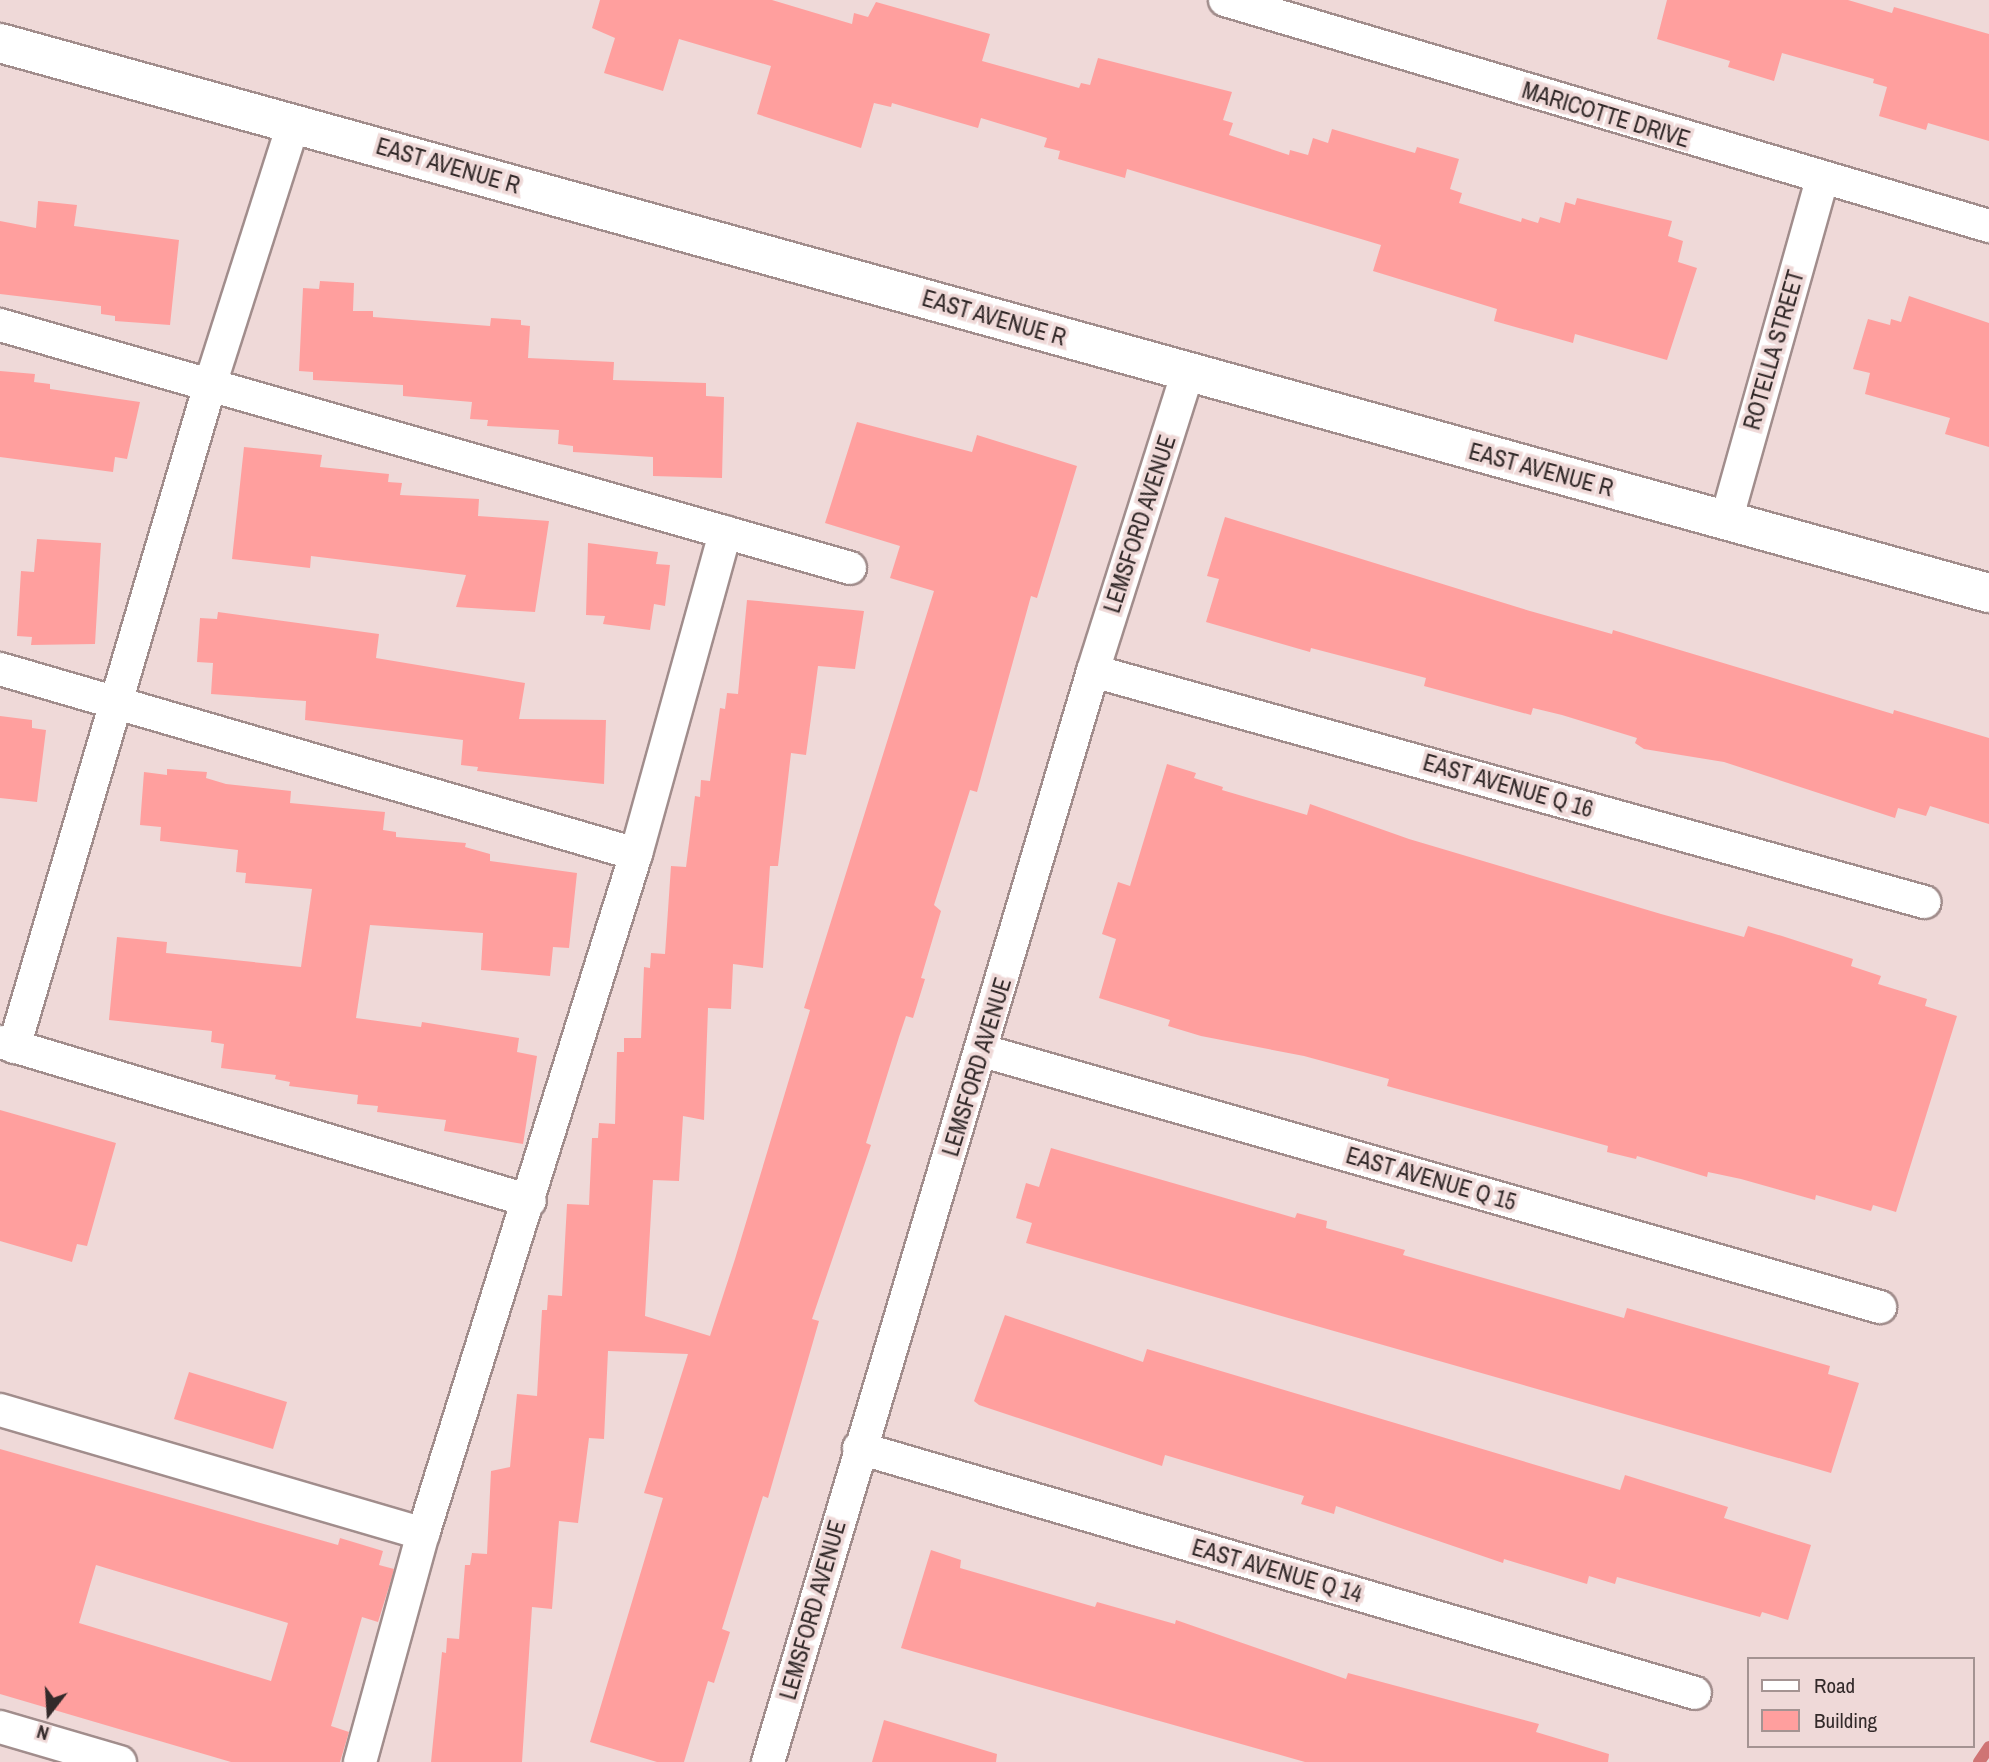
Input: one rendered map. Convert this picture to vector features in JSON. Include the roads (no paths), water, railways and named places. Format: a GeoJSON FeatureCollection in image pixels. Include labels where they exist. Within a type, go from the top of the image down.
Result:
{"type":"FeatureCollection","features":[{"type":"Feature","properties":{"kind":"main road","name":"EAST AVENUE R"},"geometry":{"type":"LineString","coordinates":[[0,43],[294,122],[1989,593]]}},
{"type":"Feature","properties":{"kind":"street","name":"MARICOTTE DRIVE"},"geometry":{"type":"LineString","coordinates":[[1225,0],[1822,180],[1989,226]]}},
{"type":"Feature","properties":{"kind":"street"},"geometry":{"type":"LineString","coordinates":[[294,122],[7,1045],[530,1202]]}},
{"type":"Feature","properties":{"kind":"street","name":"ROTELLA STREET"},"geometry":{"type":"LineString","coordinates":[[1726,521],[1822,180]]}},
{"type":"Feature","properties":{"kind":"street"},"geometry":{"type":"LineString","coordinates":[[0,325],[850,568]]}},
{"type":"Feature","properties":{"kind":"street","name":"LEMSFORD AVENUE"},"geometry":{"type":"LineString","coordinates":[[768,1762],[859,1448],[982,1051],[1093,671],[1188,372]]}},
{"type":"Feature","properties":{"kind":"street"},"geometry":{"type":"LineString","coordinates":[[360,1762],[424,1534],[530,1202],[636,854],[725,532]]}},
{"type":"Feature","properties":{"kind":"street"},"geometry":{"type":"LineString","coordinates":[[0,668],[636,854]]}},
{"type":"Feature","properties":{"kind":"street","name":"EAST AVENUE Q 16"},"geometry":{"type":"LineString","coordinates":[[1093,671],[1924,902]]}},
{"type":"Feature","properties":{"kind":"street","name":"EAST AVENUE Q 15"},"geometry":{"type":"LineString","coordinates":[[982,1051],[1880,1307]]}},
{"type":"Feature","properties":{"kind":"street"},"geometry":{"type":"LineString","coordinates":[[0,1410],[424,1534]]}},
{"type":"Feature","properties":{"kind":"street","name":"EAST AVENUE Q 14"},"geometry":{"type":"LineString","coordinates":[[859,1448],[1695,1693]]}},
{"type":"Feature","properties":{"kind":"street"},"geometry":{"type":"LineString","coordinates":[[0,1727],[120,1762]]}},
{"type":"Feature","properties":{"kind":"waterway"},"geometry":{"type":"LineString","coordinates":[[1979,1762],[1989,1747]]}}]}
